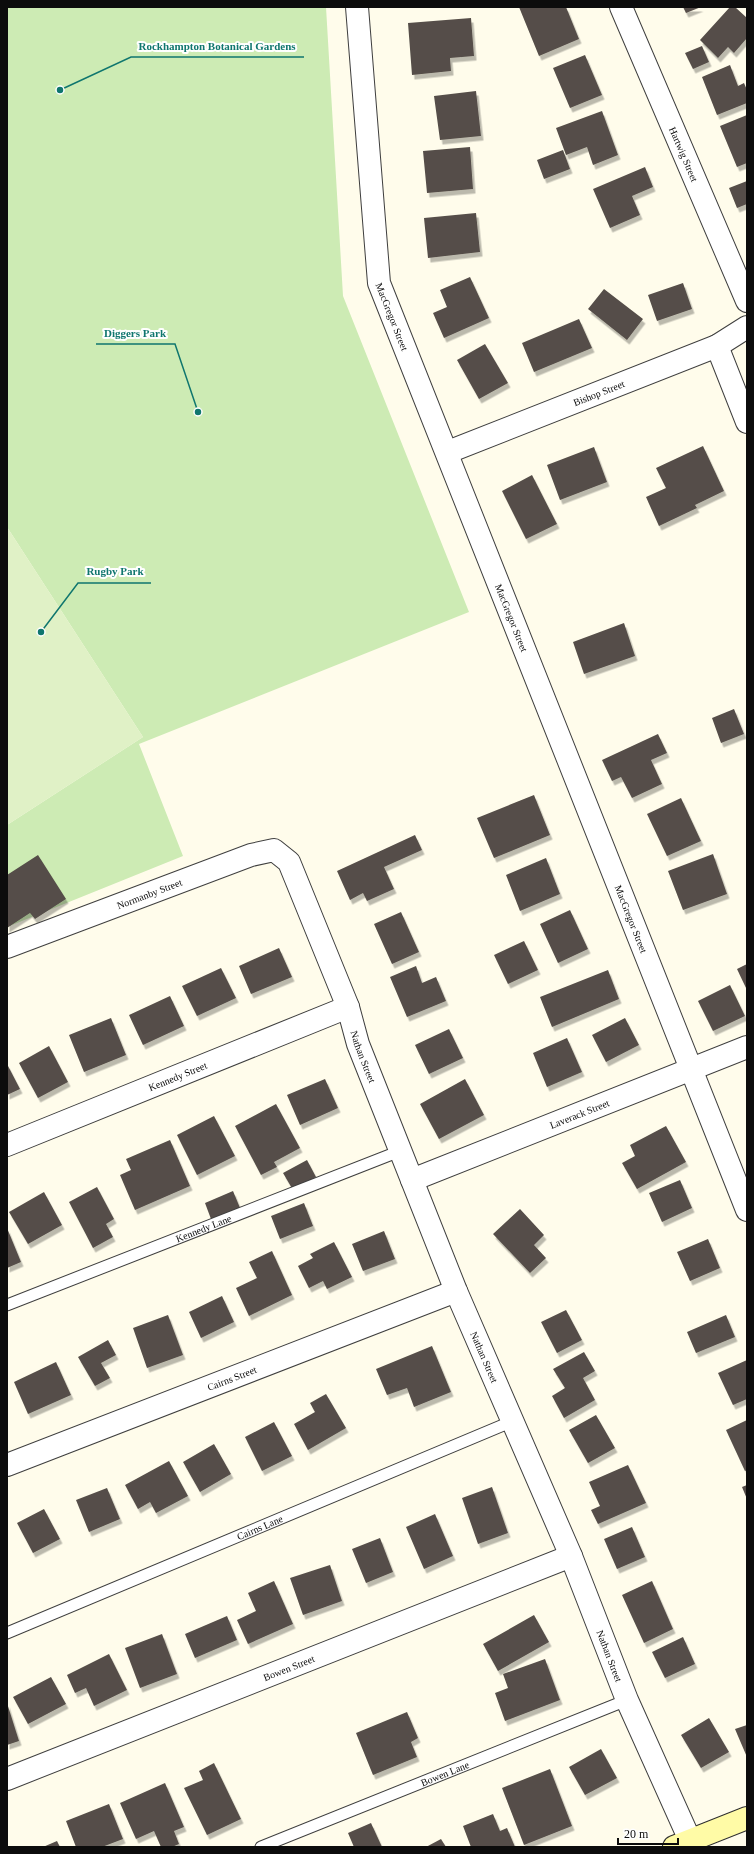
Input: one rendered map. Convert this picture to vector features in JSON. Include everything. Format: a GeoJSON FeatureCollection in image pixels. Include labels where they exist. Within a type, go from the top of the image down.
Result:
{"type":"FeatureCollection","features":[{"type":"Feature","properties":{"kind":"street","name":"MacGregor Street"},"geometry":{"type":"LineString","coordinates":[[357,7],[379,283],[448,452],[690,1070],[747,1210]]}},
{"type":"Feature","properties":{"kind":"street","name":"Hartwig Street"},"geometry":{"type":"LineString","coordinates":[[621,7],[747,301]]}},
{"type":"Feature","properties":{"kind":"street","name":"Bishop Street"},"geometry":{"type":"LineString","coordinates":[[448,452],[717,346],[747,327]]}},
{"type":"Feature","properties":{"kind":"street"},"geometry":{"type":"LineString","coordinates":[[717,346],[747,422]]}},
{"type":"Feature","properties":{"kind":"street","name":"Normanby Street"},"geometry":{"type":"LineString","coordinates":[[7,947],[251,855],[274,850],[289,862]]}},
{"type":"Feature","properties":{"kind":"street","name":"Nathan Street"},"geometry":{"type":"LineString","coordinates":[[289,862],[348,1006],[358,1044],[456,1291],[571,1556],[627,1700],[686,1845]]}},
{"type":"Feature","properties":{"kind":"street","name":"Kennedy Street"},"geometry":{"type":"LineString","coordinates":[[7,1145],[348,1006]]}},
{"type":"Feature","properties":{"kind":"street","name":"Laverack Street"},"geometry":{"type":"LineString","coordinates":[[412,1180],[747,1047]]}},
{"type":"Feature","properties":{"kind":"street","name":"Cairns Street"},"geometry":{"type":"LineString","coordinates":[[7,1465],[456,1291]]}},
{"type":"Feature","properties":{"kind":"street","name":"Bowen Street"},"geometry":{"type":"LineString","coordinates":[[7,1779],[571,1556]]}},
{"type":"Feature","properties":{"kind":"street"},"geometry":{"type":"LineString","coordinates":[[686,1845],[747,1818]]}},
{"type":"Feature","properties":{"kind":"lane","name":"Kennedy Lane"},"geometry":{"type":"LineString","coordinates":[[7,1305],[400,1151]]}},
{"type":"Feature","properties":{"kind":"lane","name":"Cairns Lane"},"geometry":{"type":"LineString","coordinates":[[7,1633],[513,1421]]}},
{"type":"Feature","properties":{"kind":"lane","name":"Bowen Lane"},"geometry":{"type":"LineString","coordinates":[[261,1847],[627,1700]]}},
{"type":"Feature","properties":{"kind":"green space"},"geometry":{"type":"Polygon","coordinates":[[[7,7],[326,7],[343,296],[469,612],[139,744],[183,856],[7,927],[7,825],[143,737],[7,527],[7,7]]]}},
{"type":"Feature","properties":{"kind":"green space"},"geometry":{"type":"Polygon","coordinates":[[[7,527],[143,737],[7,825],[7,527]]]}},
{"type":"Feature","properties":{"kind":"building"},"geometry":{"type":"Polygon","coordinates":[[[519,7],[566,7],[579,39],[539,56],[519,7]]]}},
{"type":"Feature","properties":{"kind":"building"},"geometry":{"type":"Polygon","coordinates":[[[683,7],[701,7],[686,13],[683,7]]]}},
{"type":"Feature","properties":{"kind":"building"},"geometry":{"type":"Polygon","coordinates":[[[730,7],[735,7],[747,18],[747,38],[734,53],[728,47],[718,58],[700,40],[730,7]]]}},
{"type":"Feature","properties":{"kind":"building"},"geometry":{"type":"Polygon","coordinates":[[[471,18],[474,56],[450,58],[451,71],[412,75],[408,23],[471,18]]]}},
{"type":"Feature","properties":{"kind":"building"},"geometry":{"type":"Polygon","coordinates":[[[702,46],[709,62],[693,69],[685,53],[702,46]]]}},
{"type":"Feature","properties":{"kind":"building"},"geometry":{"type":"Polygon","coordinates":[[[585,55],[602,95],[570,108],[553,68],[585,55]]]}},
{"type":"Feature","properties":{"kind":"building"},"geometry":{"type":"Polygon","coordinates":[[[730,65],[738,86],[744,83],[747,90],[747,103],[717,115],[702,77],[730,65]]]}},
{"type":"Feature","properties":{"kind":"building"},"geometry":{"type":"Polygon","coordinates":[[[476,91],[481,136],[440,140],[434,96],[476,91]]]}},
{"type":"Feature","properties":{"kind":"building"},"geometry":{"type":"Polygon","coordinates":[[[602,111],[618,155],[593,165],[587,147],[566,155],[556,128],[602,111]]]}},
{"type":"Feature","properties":{"kind":"building"},"geometry":{"type":"Polygon","coordinates":[[[747,115],[747,163],[737,167],[720,126],[747,115]]]}},
{"type":"Feature","properties":{"kind":"building"},"geometry":{"type":"Polygon","coordinates":[[[470,147],[473,189],[427,193],[423,151],[470,147]]]}},
{"type":"Feature","properties":{"kind":"building"},"geometry":{"type":"Polygon","coordinates":[[[563,150],[570,169],[544,179],[537,160],[563,150]]]}},
{"type":"Feature","properties":{"kind":"building"},"geometry":{"type":"Polygon","coordinates":[[[645,167],[653,187],[632,196],[640,215],[610,228],[593,189],[645,167]]]}},
{"type":"Feature","properties":{"kind":"building"},"geometry":{"type":"Polygon","coordinates":[[[747,181],[747,204],[737,208],[729,188],[747,181]]]}},
{"type":"Feature","properties":{"kind":"building"},"geometry":{"type":"Polygon","coordinates":[[[476,213],[480,252],[428,258],[424,218],[476,213]]]}},
{"type":"Feature","properties":{"kind":"building"},"geometry":{"type":"Polygon","coordinates":[[[470,277],[489,318],[444,338],[433,313],[447,307],[440,290],[470,277]]]}},
{"type":"Feature","properties":{"kind":"building"},"geometry":{"type":"Polygon","coordinates":[[[683,283],[692,309],[657,321],[648,295],[683,283]]]}},
{"type":"Feature","properties":{"kind":"building"},"geometry":{"type":"Polygon","coordinates":[[[604,289],[643,319],[627,340],[588,309],[604,289]]]}},
{"type":"Feature","properties":{"kind":"building"},"geometry":{"type":"Polygon","coordinates":[[[579,319],[592,348],[534,372],[522,343],[579,319]]]}},
{"type":"Feature","properties":{"kind":"building"},"geometry":{"type":"Polygon","coordinates":[[[485,344],[508,383],[479,399],[457,360],[485,344]]]}},
{"type":"Feature","properties":{"kind":"building"},"geometry":{"type":"Polygon","coordinates":[[[703,446],[724,491],[695,505],[697,508],[659,526],[646,497],[666,488],[656,468],[703,446]]]}},
{"type":"Feature","properties":{"kind":"building"},"geometry":{"type":"Polygon","coordinates":[[[594,447],[607,482],[560,500],[547,465],[594,447]]]}},
{"type":"Feature","properties":{"kind":"building"},"geometry":{"type":"Polygon","coordinates":[[[532,475],[557,524],[526,539],[502,491],[532,475]]]}},
{"type":"Feature","properties":{"kind":"building"},"geometry":{"type":"Polygon","coordinates":[[[624,623],[635,656],[584,674],[573,642],[624,623]]]}},
{"type":"Feature","properties":{"kind":"building"},"geometry":{"type":"Polygon","coordinates":[[[734,709],[744,734],[721,743],[712,718],[734,709]]]}},
{"type":"Feature","properties":{"kind":"building"},"geometry":{"type":"Polygon","coordinates":[[[658,734],[667,753],[651,760],[662,784],[632,798],[621,777],[612,781],[602,760],[658,734]]]}},
{"type":"Feature","properties":{"kind":"building"},"geometry":{"type":"Polygon","coordinates":[[[534,795],[550,835],[494,858],[477,818],[534,795]]]}},
{"type":"Feature","properties":{"kind":"building"},"geometry":{"type":"Polygon","coordinates":[[[681,798],[701,841],[667,856],[647,814],[681,798]]]}},
{"type":"Feature","properties":{"kind":"building"},"geometry":{"type":"Polygon","coordinates":[[[415,835],[422,850],[384,867],[394,889],[367,901],[363,893],[350,900],[337,871],[415,835]]]}},
{"type":"Feature","properties":{"kind":"building"},"geometry":{"type":"Polygon","coordinates":[[[713,854],[727,894],[683,910],[668,871],[713,854]]]}},
{"type":"Feature","properties":{"kind":"building"},"geometry":{"type":"Polygon","coordinates":[[[38,855],[66,899],[35,919],[30,913],[7,928],[7,875],[38,855]]]}},
{"type":"Feature","properties":{"kind":"building"},"geometry":{"type":"Polygon","coordinates":[[[546,858],[560,894],[520,911],[506,875],[546,858]]]}},
{"type":"Feature","properties":{"kind":"building"},"geometry":{"type":"Polygon","coordinates":[[[570,910],[588,949],[558,963],[540,924],[570,910]]]}},
{"type":"Feature","properties":{"kind":"building"},"geometry":{"type":"Polygon","coordinates":[[[401,912],[419,952],[392,964],[374,924],[401,912]]]}},
{"type":"Feature","properties":{"kind":"building"},"geometry":{"type":"Polygon","coordinates":[[[524,941],[538,970],[508,984],[494,955],[524,941]]]}},
{"type":"Feature","properties":{"kind":"building"},"geometry":{"type":"Polygon","coordinates":[[[279,948],[292,977],[251,994],[239,966],[279,948]]]}},
{"type":"Feature","properties":{"kind":"building"},"geometry":{"type":"Polygon","coordinates":[[[747,964],[747,990],[737,969],[747,964]]]}},
{"type":"Feature","properties":{"kind":"building"},"geometry":{"type":"Polygon","coordinates":[[[416,966],[422,983],[436,977],[446,1001],[407,1017],[390,977],[416,966]]]}},
{"type":"Feature","properties":{"kind":"building"},"geometry":{"type":"Polygon","coordinates":[[[221,968],[236,998],[197,1016],[182,986],[221,968]]]}},
{"type":"Feature","properties":{"kind":"building"},"geometry":{"type":"Polygon","coordinates":[[[608,970],[619,999],[552,1027],[540,997],[608,970]]]}},
{"type":"Feature","properties":{"kind":"building"},"geometry":{"type":"Polygon","coordinates":[[[730,985],[745,1016],[713,1031],[698,1001],[730,985]]]}},
{"type":"Feature","properties":{"kind":"building"},"geometry":{"type":"Polygon","coordinates":[[[170,996],[184,1026],[143,1045],[129,1015],[170,996]]]}},
{"type":"Feature","properties":{"kind":"building"},"geometry":{"type":"Polygon","coordinates":[[[111,1018],[126,1055],[84,1072],[69,1035],[111,1018]]]}},
{"type":"Feature","properties":{"kind":"building"},"geometry":{"type":"Polygon","coordinates":[[[625,1018],[639,1045],[606,1062],[592,1035],[625,1018]]]}},
{"type":"Feature","properties":{"kind":"building"},"geometry":{"type":"Polygon","coordinates":[[[449,1029],[463,1058],[429,1074],[415,1045],[449,1029]]]}},
{"type":"Feature","properties":{"kind":"building"},"geometry":{"type":"Polygon","coordinates":[[[567,1038],[582,1072],[547,1087],[533,1053],[567,1038]]]}},
{"type":"Feature","properties":{"kind":"building"},"geometry":{"type":"Polygon","coordinates":[[[49,1046],[68,1082],[38,1098],[19,1063],[49,1046]]]}},
{"type":"Feature","properties":{"kind":"building"},"geometry":{"type":"Polygon","coordinates":[[[7,1064],[20,1089],[7,1095],[7,1064]]]}},
{"type":"Feature","properties":{"kind":"building"},"geometry":{"type":"Polygon","coordinates":[[[325,1079],[338,1108],[300,1125],[287,1095],[325,1079]]]}},
{"type":"Feature","properties":{"kind":"building"},"geometry":{"type":"Polygon","coordinates":[[[465,1079],[484,1115],[439,1139],[420,1104],[465,1079]]]}},
{"type":"Feature","properties":{"kind":"building"},"geometry":{"type":"Polygon","coordinates":[[[276,1104],[300,1148],[274,1162],[277,1167],[261,1175],[235,1126],[276,1104]]]}},
{"type":"Feature","properties":{"kind":"building"},"geometry":{"type":"Polygon","coordinates":[[[214,1116],[235,1156],[197,1175],[177,1135],[214,1116]]]}},
{"type":"Feature","properties":{"kind":"building"},"geometry":{"type":"Polygon","coordinates":[[[666,1126],[686,1162],[637,1189],[622,1163],[635,1156],[630,1145],[666,1126]]]}},
{"type":"Feature","properties":{"kind":"building"},"geometry":{"type":"Polygon","coordinates":[[[170,1140],[190,1186],[135,1210],[120,1175],[131,1170],[126,1159],[170,1140]]]}},
{"type":"Feature","properties":{"kind":"building"},"geometry":{"type":"Polygon","coordinates":[[[307,1160],[316,1177],[293,1190],[283,1173],[307,1160]]]}},
{"type":"Feature","properties":{"kind":"building"},"geometry":{"type":"Polygon","coordinates":[[[680,1180],[692,1208],[662,1222],[649,1193],[680,1180]]]}},
{"type":"Feature","properties":{"kind":"building"},"geometry":{"type":"Polygon","coordinates":[[[97,1187],[114,1219],[106,1224],[113,1237],[93,1248],[69,1202],[97,1187]]]}},
{"type":"Feature","properties":{"kind":"building"},"geometry":{"type":"Polygon","coordinates":[[[233,1191],[240,1208],[211,1219],[205,1203],[233,1191]]]}},
{"type":"Feature","properties":{"kind":"building"},"geometry":{"type":"Polygon","coordinates":[[[44,1192],[62,1225],[28,1244],[9,1212],[44,1192]]]}},
{"type":"Feature","properties":{"kind":"building"},"geometry":{"type":"Polygon","coordinates":[[[304,1203],[313,1226],[280,1239],[271,1216],[304,1203]]]}},
{"type":"Feature","properties":{"kind":"building"},"geometry":{"type":"Polygon","coordinates":[[[520,1209],[544,1235],[534,1245],[546,1258],[530,1273],[493,1234],[520,1209]]]}},
{"type":"Feature","properties":{"kind":"building"},"geometry":{"type":"Polygon","coordinates":[[[7,1228],[21,1262],[7,1268],[7,1228]]]}},
{"type":"Feature","properties":{"kind":"building"},"geometry":{"type":"Polygon","coordinates":[[[384,1231],[395,1259],[363,1271],[352,1244],[384,1231]]]}},
{"type":"Feature","properties":{"kind":"building"},"geometry":{"type":"Polygon","coordinates":[[[708,1239],[720,1268],[690,1281],[677,1252],[708,1239]]]}},
{"type":"Feature","properties":{"kind":"building"},"geometry":{"type":"Polygon","coordinates":[[[334,1242],[352,1277],[327,1289],[323,1281],[309,1288],[298,1266],[313,1258],[310,1254],[334,1242]]]}},
{"type":"Feature","properties":{"kind":"building"},"geometry":{"type":"Polygon","coordinates":[[[272,1251],[292,1295],[249,1316],[236,1288],[257,1278],[249,1262],[272,1251]]]}},
{"type":"Feature","properties":{"kind":"building"},"geometry":{"type":"Polygon","coordinates":[[[222,1296],[234,1322],[201,1338],[189,1312],[222,1296]]]}},
{"type":"Feature","properties":{"kind":"building"},"geometry":{"type":"Polygon","coordinates":[[[566,1310],[582,1340],[557,1353],[541,1322],[566,1310]]]}},
{"type":"Feature","properties":{"kind":"building"},"geometry":{"type":"Polygon","coordinates":[[[168,1315],[183,1355],[147,1368],[133,1328],[168,1315]]]}},
{"type":"Feature","properties":{"kind":"building"},"geometry":{"type":"Polygon","coordinates":[[[726,1315],[735,1337],[696,1353],[687,1332],[726,1315]]]}},
{"type":"Feature","properties":{"kind":"building"},"geometry":{"type":"Polygon","coordinates":[[[108,1340],[116,1355],[101,1363],[110,1378],[95,1386],[78,1357],[108,1340]]]}},
{"type":"Feature","properties":{"kind":"building"},"geometry":{"type":"Polygon","coordinates":[[[432,1346],[451,1392],[414,1407],[407,1388],[387,1395],[376,1369],[432,1346]]]}},
{"type":"Feature","properties":{"kind":"building"},"geometry":{"type":"Polygon","coordinates":[[[584,1352],[595,1371],[583,1378],[595,1400],[564,1418],[552,1396],[565,1388],[553,1369],[584,1352]]]}},
{"type":"Feature","properties":{"kind":"building"},"geometry":{"type":"Polygon","coordinates":[[[747,1360],[747,1399],[733,1405],[718,1373],[747,1360]]]}},
{"type":"Feature","properties":{"kind":"building"},"geometry":{"type":"Polygon","coordinates":[[[56,1362],[71,1395],[28,1414],[14,1382],[56,1362]]]}},
{"type":"Feature","properties":{"kind":"building"},"geometry":{"type":"Polygon","coordinates":[[[326,1394],[346,1428],[308,1450],[294,1424],[315,1412],[310,1403],[326,1394]]]}},
{"type":"Feature","properties":{"kind":"building"},"geometry":{"type":"Polygon","coordinates":[[[596,1415],[615,1448],[588,1463],[569,1430],[596,1415]]]}},
{"type":"Feature","properties":{"kind":"building"},"geometry":{"type":"Polygon","coordinates":[[[747,1420],[747,1470],[745,1471],[726,1430],[747,1420]]]}},
{"type":"Feature","properties":{"kind":"building"},"geometry":{"type":"Polygon","coordinates":[[[274,1422],[292,1456],[262,1471],[245,1437],[274,1422]]]}},
{"type":"Feature","properties":{"kind":"building"},"geometry":{"type":"Polygon","coordinates":[[[214,1444],[231,1474],[200,1492],[183,1462],[214,1444]]]}},
{"type":"Feature","properties":{"kind":"building"},"geometry":{"type":"Polygon","coordinates":[[[169,1461],[188,1496],[156,1513],[150,1502],[138,1509],[125,1485],[169,1461]]]}},
{"type":"Feature","properties":{"kind":"building"},"geometry":{"type":"Polygon","coordinates":[[[628,1465],[646,1503],[598,1524],[591,1510],[600,1506],[589,1482],[628,1465]]]}},
{"type":"Feature","properties":{"kind":"building"},"geometry":{"type":"Polygon","coordinates":[[[747,1485],[747,1499],[742,1487],[747,1485]]]}},
{"type":"Feature","properties":{"kind":"building"},"geometry":{"type":"Polygon","coordinates":[[[492,1487],[508,1533],[478,1544],[462,1498],[492,1487]]]}},
{"type":"Feature","properties":{"kind":"building"},"geometry":{"type":"Polygon","coordinates":[[[107,1488],[120,1519],[89,1532],[76,1500],[107,1488]]]}},
{"type":"Feature","properties":{"kind":"building"},"geometry":{"type":"Polygon","coordinates":[[[44,1509],[60,1539],[33,1553],[17,1523],[44,1509]]]}},
{"type":"Feature","properties":{"kind":"building"},"geometry":{"type":"Polygon","coordinates":[[[435,1514],[453,1556],[424,1569],[406,1527],[435,1514]]]}},
{"type":"Feature","properties":{"kind":"building"},"geometry":{"type":"Polygon","coordinates":[[[632,1527],[645,1557],[617,1569],[604,1539],[632,1527]]]}},
{"type":"Feature","properties":{"kind":"building"},"geometry":{"type":"Polygon","coordinates":[[[380,1538],[393,1572],[366,1583],[352,1549],[380,1538]]]}},
{"type":"Feature","properties":{"kind":"building"},"geometry":{"type":"Polygon","coordinates":[[[330,1565],[342,1601],[303,1615],[290,1578],[330,1565]]]}},
{"type":"Feature","properties":{"kind":"building"},"geometry":{"type":"Polygon","coordinates":[[[274,1581],[293,1624],[248,1644],[237,1620],[256,1611],[248,1593],[274,1581]]]}},
{"type":"Feature","properties":{"kind":"building"},"geometry":{"type":"Polygon","coordinates":[[[652,1581],[673,1629],[644,1643],[622,1595],[652,1581]]]}},
{"type":"Feature","properties":{"kind":"building"},"geometry":{"type":"Polygon","coordinates":[[[534,1615],[549,1642],[498,1671],[483,1644],[534,1615]]]}},
{"type":"Feature","properties":{"kind":"building"},"geometry":{"type":"Polygon","coordinates":[[[227,1616],[237,1640],[195,1658],[185,1634],[227,1616]]]}},
{"type":"Feature","properties":{"kind":"building"},"geometry":{"type":"Polygon","coordinates":[[[162,1634],[177,1674],[140,1688],[125,1648],[162,1634]]]}},
{"type":"Feature","properties":{"kind":"building"},"geometry":{"type":"Polygon","coordinates":[[[683,1637],[695,1664],[665,1678],[652,1652],[683,1637]]]}},
{"type":"Feature","properties":{"kind":"building"},"geometry":{"type":"Polygon","coordinates":[[[109,1654],[127,1690],[94,1706],[86,1688],[75,1693],[67,1675],[109,1654]]]}},
{"type":"Feature","properties":{"kind":"building"},"geometry":{"type":"Polygon","coordinates":[[[545,1659],[560,1700],[505,1721],[495,1693],[508,1688],[503,1674],[545,1659]]]}},
{"type":"Feature","properties":{"kind":"building"},"geometry":{"type":"Polygon","coordinates":[[[51,1677],[66,1704],[28,1724],[13,1697],[51,1677]]]}},
{"type":"Feature","properties":{"kind":"building"},"geometry":{"type":"Polygon","coordinates":[[[7,1703],[19,1741],[7,1745],[7,1703]]]}},
{"type":"Feature","properties":{"kind":"building"},"geometry":{"type":"Polygon","coordinates":[[[407,1712],[418,1738],[411,1742],[417,1757],[373,1775],[356,1733],[407,1712]]]}},
{"type":"Feature","properties":{"kind":"building"},"geometry":{"type":"Polygon","coordinates":[[[709,1718],[729,1752],[701,1768],[681,1735],[709,1718]]]}},
{"type":"Feature","properties":{"kind":"building"},"geometry":{"type":"Polygon","coordinates":[[[747,1725],[747,1757],[735,1729],[747,1725]]]}},
{"type":"Feature","properties":{"kind":"building"},"geometry":{"type":"Polygon","coordinates":[[[601,1749],[617,1778],[585,1795],[569,1767],[601,1749]]]}},
{"type":"Feature","properties":{"kind":"building"},"geometry":{"type":"Polygon","coordinates":[[[214,1763],[241,1819],[207,1835],[184,1788],[203,1780],[199,1771],[214,1763]]]}},
{"type":"Feature","properties":{"kind":"building"},"geometry":{"type":"Polygon","coordinates":[[[550,1769],[572,1826],[524,1845],[502,1788],[550,1769]]]}},
{"type":"Feature","properties":{"kind":"building"},"geometry":{"type":"Polygon","coordinates":[[[165,1783],[184,1827],[174,1831],[179,1844],[172,1847],[161,1847],[154,1831],[136,1839],[120,1803],[165,1783]]]}},
{"type":"Feature","properties":{"kind":"building"},"geometry":{"type":"Polygon","coordinates":[[[109,1804],[123,1839],[102,1847],[76,1847],[66,1821],[109,1804]]]}},
{"type":"Feature","properties":{"kind":"building"},"geometry":{"type":"Polygon","coordinates":[[[493,1814],[500,1831],[507,1828],[515,1847],[471,1847],[463,1826],[493,1814]]]}},
{"type":"Feature","properties":{"kind":"building"},"geometry":{"type":"Polygon","coordinates":[[[371,1823],[382,1847],[354,1847],[348,1833],[371,1823]]]}},
{"type":"Feature","properties":{"kind":"building"},"geometry":{"type":"Polygon","coordinates":[[[441,1839],[446,1847],[426,1847],[441,1839]]]}},
{"type":"Feature","properties":{"kind":"building"},"geometry":{"type":"Polygon","coordinates":[[[57,1841],[60,1847],[43,1847],[57,1841]]]}},
{"type":"Feature","properties":{"kind":"place","name":"Rockhampton Botanical Gardens"},"geometry":{"type":"Point","coordinates":[60,90]}},
{"type":"Feature","properties":{"kind":"place","name":"Diggers Park"},"geometry":{"type":"Point","coordinates":[198,412]}},
{"type":"Feature","properties":{"kind":"place","name":"Rugby Park"},"geometry":{"type":"Point","coordinates":[41,632]}}]}
